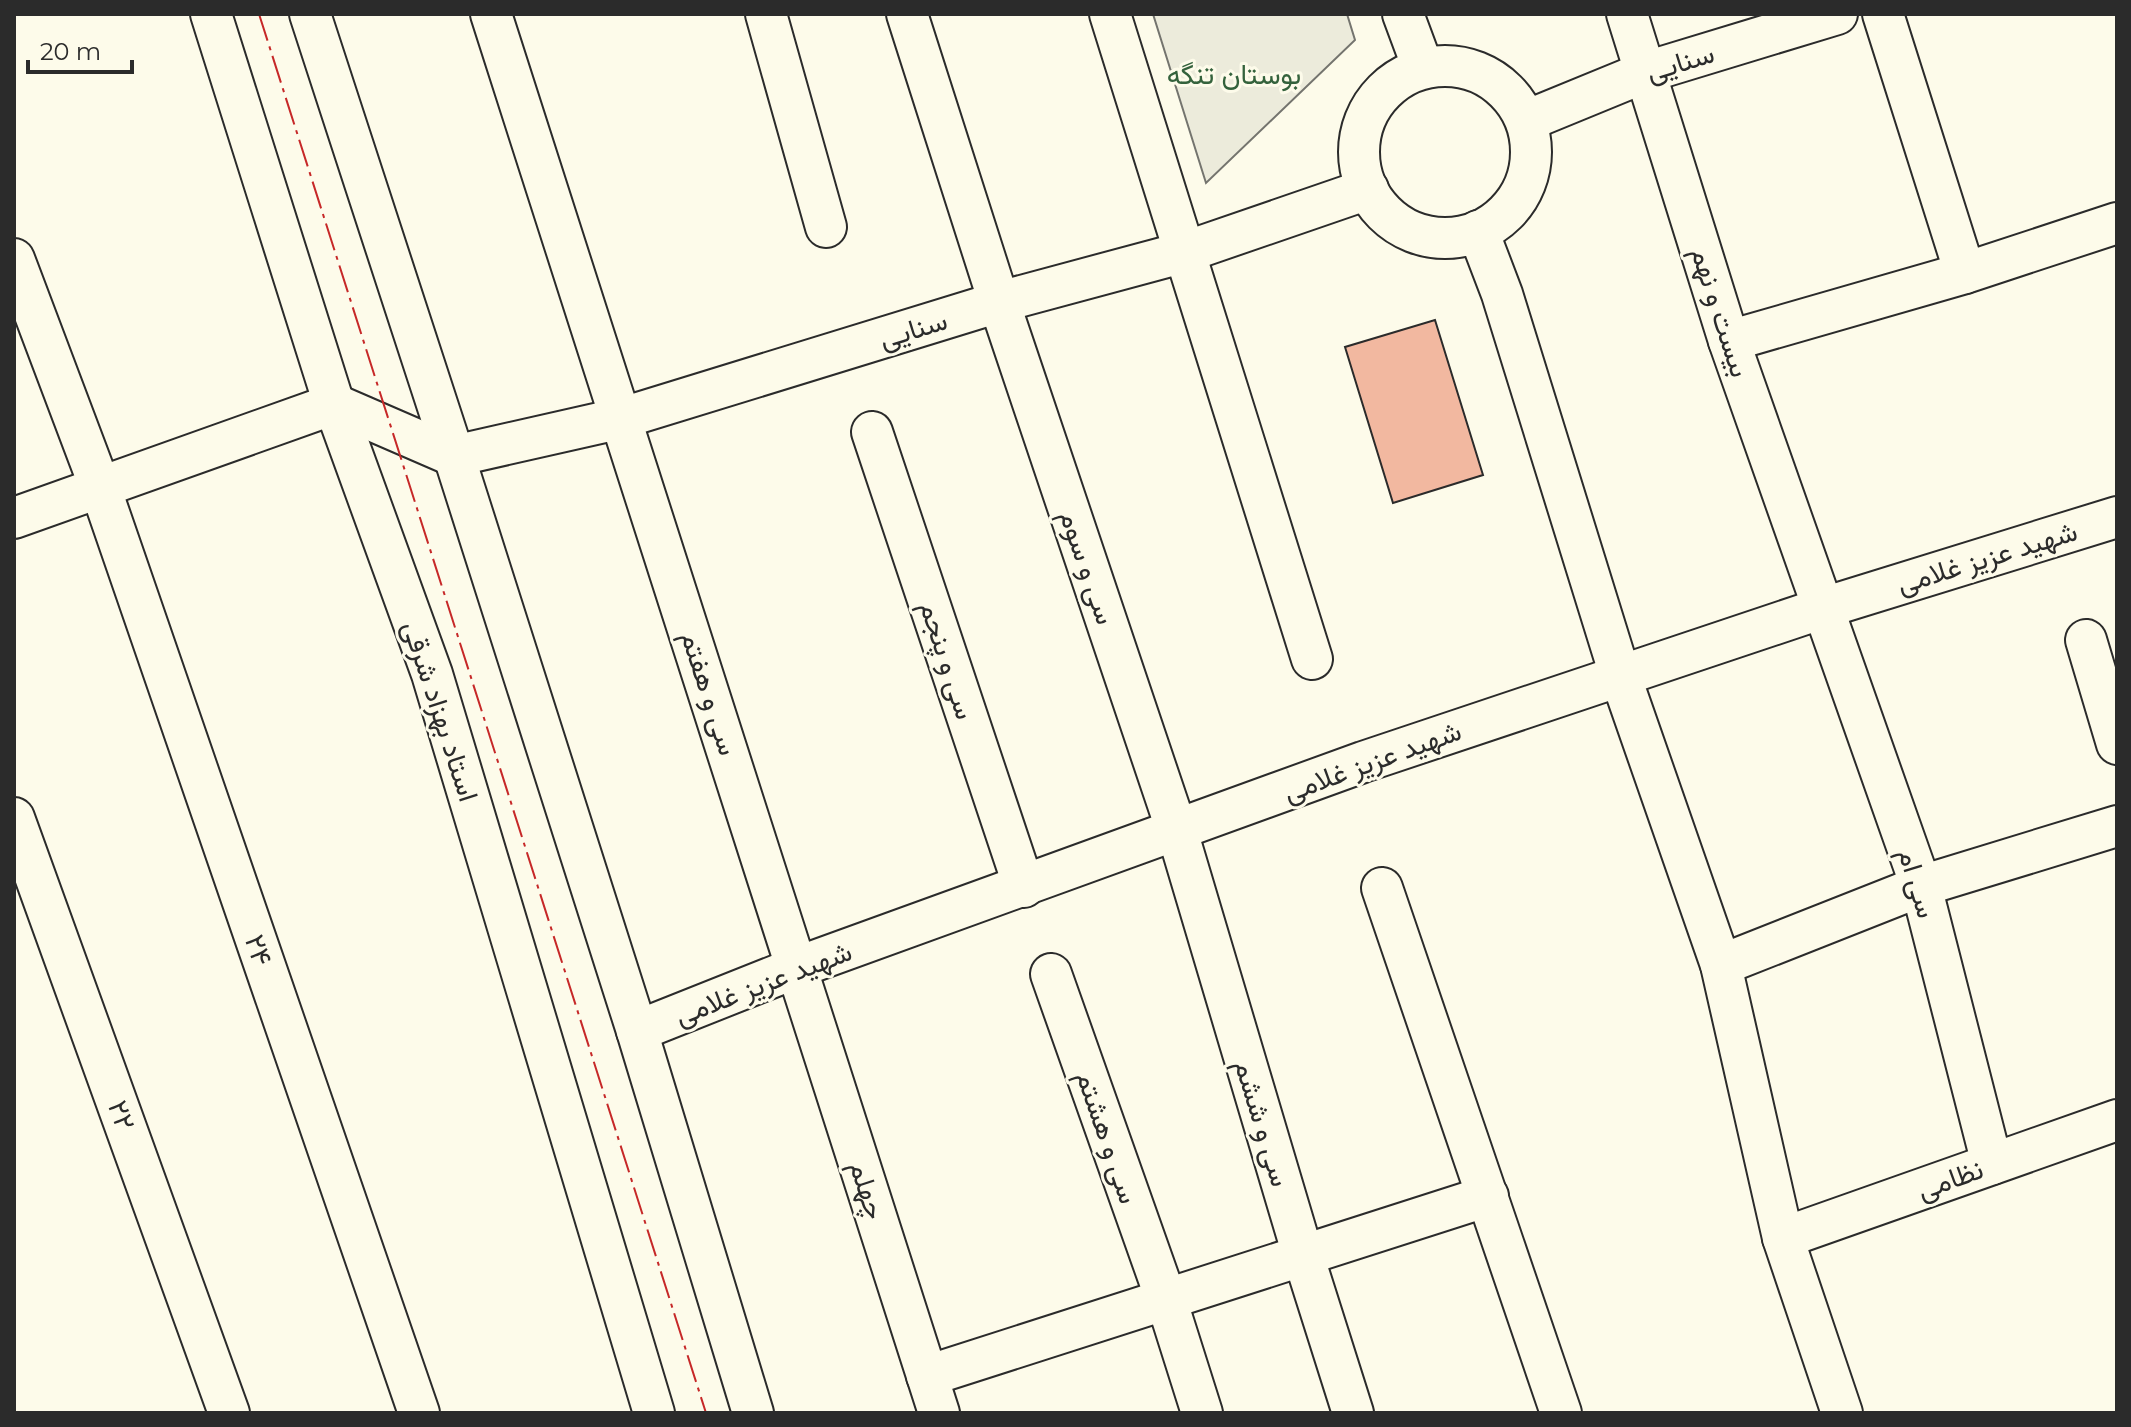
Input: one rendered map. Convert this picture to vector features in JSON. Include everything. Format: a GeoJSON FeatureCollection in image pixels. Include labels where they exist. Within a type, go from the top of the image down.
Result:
{"type":"FeatureCollection","features":[{"type":"Feature","properties":{"kind":"street","name":"استاد بهزاد شرقی"},"geometry":{"type":"LineString","coordinates":[[211,14],[334,404],[432,674],[654,1413]]}},
{"type":"Feature","properties":{"kind":"street"},"geometry":{"type":"LineString","coordinates":[[310,14],[637,1031],[753,1413]]}},
{"type":"Feature","properties":{"kind":"street","name":"سی و هفتم"},"geometry":{"type":"LineString","coordinates":[[491,14],[798,967]]}},
{"type":"Feature","properties":{"kind":"street"},"geometry":{"type":"LineString","coordinates":[[766,14],[826,227]]}},
{"type":"Feature","properties":{"kind":"street","name":"سی و سوم"},"geometry":{"type":"LineString","coordinates":[[907,14],[999,302],[1177,831]]}},
{"type":"Feature","properties":{"kind":"street"},"geometry":{"type":"LineString","coordinates":[[1110,14],[1312,659]]}},
{"type":"Feature","properties":{"kind":"street"},"geometry":{"type":"LineString","coordinates":[[1403,14],[1423,68]]}},
{"type":"Feature","properties":{"kind":"street","name":"بیست و نهم"},"geometry":{"type":"LineString","coordinates":[[1627,14],[1729,341],[1823,608]]}},
{"type":"Feature","properties":{"kind":"street","name":"سنایی"},"geometry":{"type":"LineString","coordinates":[[1526,121],[1643,73],[1837,14]]}},
{"type":"Feature","properties":{"kind":"street"},"geometry":{"type":"LineString","coordinates":[[1883,14],[1965,273]]}},
{"type":"Feature","properties":{"kind":"street"},"geometry":{"type":"LineString","coordinates":[[1454,66],[1484,75],[1510,94],[1526,121],[1532,149],[1528,178],[1515,204],[1493,224],[1478,231],[1466,236],[1437,238],[1409,230],[1384,213],[1368,189],[1360,165],[1360,140],[1367,116],[1380,94],[1400,78],[1423,68],[1454,66]]}},
{"type":"Feature","properties":{"kind":"street","name":"سنایی"},"geometry":{"type":"LineString","coordinates":[[454,456],[622,418],[999,302],[1185,252],[1368,189]]}},
{"type":"Feature","properties":{"kind":"street"},"geometry":{"type":"LineString","coordinates":[[1729,341],[1965,273],[2117,224]]}},
{"type":"Feature","properties":{"kind":"street"},"geometry":{"type":"LineString","coordinates":[[1478,231],[1502,294],[1620,675],[1721,965],[1783,1238],[1842,1413]]}},
{"type":"Feature","properties":{"kind":"street","name":"۲۴"},"geometry":{"type":"LineString","coordinates":[[14,259],[100,487],[419,1413]]}},
{"type":"Feature","properties":{"kind":"street"},"geometry":{"type":"LineString","coordinates":[[14,518],[334,404],[454,456]]}},
{"type":"Feature","properties":{"kind":"street","name":"سی و پنجم"},"geometry":{"type":"LineString","coordinates":[[872,432],[1024,887]]}},
{"type":"Feature","properties":{"kind":"street","name":"شهید عزیز غلامی"},"geometry":{"type":"LineString","coordinates":[[637,1031],[798,967],[1363,762],[1823,608],[2117,517]]}},
{"type":"Feature","properties":{"kind":"street","name":"سی ام"},"geometry":{"type":"LineString","coordinates":[[1823,608],[1921,886],[1992,1164]]}},
{"type":"Feature","properties":{"kind":"street"},"geometry":{"type":"LineString","coordinates":[[2086,640],[2117,744]]}},
{"type":"Feature","properties":{"kind":"street","name":"۲۲"},"geometry":{"type":"LineString","coordinates":[[14,818],[229,1413]]}},
{"type":"Feature","properties":{"kind":"street"},"geometry":{"type":"LineString","coordinates":[[1721,965],[1921,886],[2117,826]]}},
{"type":"Feature","properties":{"kind":"street","name":"سی و ششم"},"geometry":{"type":"LineString","coordinates":[[1177,831],[1353,1413]]}},
{"type":"Feature","properties":{"kind":"street"},"geometry":{"type":"LineString","coordinates":[[1382,888],[1561,1413]]}},
{"type":"Feature","properties":{"kind":"street","name":"چهلم"},"geometry":{"type":"LineString","coordinates":[[798,967],[933,1394]]}},
{"type":"Feature","properties":{"kind":"street","name":"سی و هشتم"},"geometry":{"type":"LineString","coordinates":[[1051,974],[1166,1299],[1202,1413]]}},
{"type":"Feature","properties":{"kind":"street","name":"نظامی"},"geometry":{"type":"LineString","coordinates":[[1783,1238],[2117,1120]]}},
{"type":"Feature","properties":{"kind":"street"},"geometry":{"type":"LineString","coordinates":[[933,1394],[1166,1299],[1488,1196]]}},
{"type":"Feature","properties":{"kind":"green space","name":"بوستان تنگه"},"geometry":{"type":"Polygon","coordinates":[[[1153,14],[1347,14],[1355,40],[1206,183],[1153,14]]]}},
{"type":"Feature","properties":{"kind":"building"},"geometry":{"type":"Polygon","coordinates":[[[1435,320],[1483,475],[1393,503],[1345,347],[1435,320]]]}},
{"type":"Feature","properties":{"kind":"power"},"geometry":{"type":"LineString","coordinates":[[259,14],[706,1413]]}}]}
